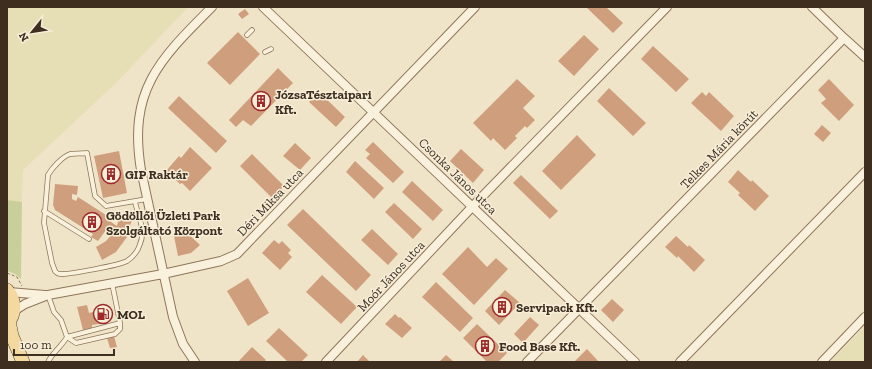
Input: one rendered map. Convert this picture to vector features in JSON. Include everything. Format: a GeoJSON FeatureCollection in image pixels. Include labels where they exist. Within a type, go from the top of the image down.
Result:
{"type":"FeatureCollection","features":[{"type":"Feature","properties":{"kind":"main road"},"geometry":{"type":"LineString","coordinates":[[8,291],[14,302],[10,319],[12,336],[22,362]]}},
{"type":"Feature","properties":{"kind":"main road"},"geometry":{"type":"LineString","coordinates":[[7,344],[22,362]]}},
{"type":"Feature","properties":{"kind":"street"},"geometry":{"type":"LineString","coordinates":[[195,362],[183,344],[176,327],[163,274],[140,163],[138,143],[139,120],[144,97],[151,79],[163,60],[177,42],[212,7]]}},
{"type":"Feature","properties":{"kind":"street","name":"Csonka János utca"},"geometry":{"type":"LineString","coordinates":[[263,7],[635,362]]}},
{"type":"Feature","properties":{"kind":"street","name":"Déri Miksa utca"},"geometry":{"type":"LineString","coordinates":[[48,295],[163,274],[221,261],[237,254],[475,7]]}},
{"type":"Feature","properties":{"kind":"street"},"geometry":{"type":"LineString","coordinates":[[472,207],[667,7]]}},
{"type":"Feature","properties":{"kind":"street"},"geometry":{"type":"LineString","coordinates":[[812,7],[865,57]]}},
{"type":"Feature","properties":{"kind":"street","name":"Telkes Mária körút"},"geometry":{"type":"LineString","coordinates":[[527,362],[844,38]]}},
{"type":"Feature","properties":{"kind":"street"},"geometry":{"type":"LineString","coordinates":[[680,362],[865,172]]}},
{"type":"Feature","properties":{"kind":"street","name":"Moór János utca"},"geometry":{"type":"LineString","coordinates":[[326,362],[472,207]]}},
{"type":"Feature","properties":{"kind":"street"},"geometry":{"type":"LineString","coordinates":[[8,291],[48,295]]}},
{"type":"Feature","properties":{"kind":"street"},"geometry":{"type":"LineString","coordinates":[[10,319],[26,304],[48,295]]}},
{"type":"Feature","properties":{"kind":"street"},"geometry":{"type":"LineString","coordinates":[[822,362],[865,317]]}},
{"type":"Feature","properties":{"kind":"lane"},"geometry":{"type":"LineString","coordinates":[[247,35],[252,30]]}},
{"type":"Feature","properties":{"kind":"lane"},"geometry":{"type":"LineString","coordinates":[[265,52],[271,49]]}},
{"type":"Feature","properties":{"kind":"lane"},"geometry":{"type":"LineString","coordinates":[[135,202],[142,230],[142,237],[139,248],[132,257],[121,263],[62,274],[57,273],[53,268],[44,223],[44,211],[48,175],[50,171],[65,157],[72,154],[87,154],[95,196],[106,206],[147,200]]}},
{"type":"Feature","properties":{"kind":"lane"},"geometry":{"type":"LineString","coordinates":[[44,211],[89,239]]}},
{"type":"Feature","properties":{"kind":"lane"},"geometry":{"type":"LineString","coordinates":[[48,295],[54,312],[61,320],[67,336],[76,344],[115,334],[120,329],[112,283]]}},
{"type":"Feature","properties":{"kind":"lane"},"geometry":{"type":"LineString","coordinates":[[48,362],[53,353],[63,344],[67,336],[120,323]]}},
{"type":"Feature","properties":{"kind":"path"},"geometry":{"type":"LineString","coordinates":[[7,273],[18,278],[22,288]]}},
{"type":"Feature","properties":{"kind":"shaded area"},"geometry":{"type":"Polygon","coordinates":[[[7,7],[188,7],[117,82],[23,170],[22,202],[7,200],[7,7]]]}},
{"type":"Feature","properties":{"kind":"shaded area"},"geometry":{"type":"Polygon","coordinates":[[[865,326],[865,362],[830,362],[865,326]]]}},
{"type":"Feature","properties":{"kind":"green space"},"geometry":{"type":"Polygon","coordinates":[[[7,200],[22,202],[21,279],[15,274],[7,271],[7,200]]]}},
{"type":"Feature","properties":{"kind":"building"},"geometry":{"type":"Polygon","coordinates":[[[586,7],[606,7],[623,23],[613,33],[586,7]]]}},
{"type":"Feature","properties":{"kind":"building"},"geometry":{"type":"Polygon","coordinates":[[[245,9],[249,14],[242,19],[238,14],[245,9]]]}},
{"type":"Feature","properties":{"kind":"building"},"geometry":{"type":"Polygon","coordinates":[[[238,32],[260,54],[230,85],[207,63],[238,32]]]}},
{"type":"Feature","properties":{"kind":"building"},"geometry":{"type":"Polygon","coordinates":[[[584,35],[599,49],[574,76],[558,61],[584,35]]]}},
{"type":"Feature","properties":{"kind":"building"},"geometry":{"type":"Polygon","coordinates":[[[653,46],[689,79],[676,92],[641,59],[653,46]]]}},
{"type":"Feature","properties":{"kind":"building","name":"JózsaTésztaipari Kft."},"geometry":{"type":"Polygon","coordinates":[[[278,68],[293,83],[251,126],[243,120],[236,127],[229,120],[278,68]]]}},
{"type":"Feature","properties":{"kind":"building"},"geometry":{"type":"Polygon","coordinates":[[[517,79],[535,96],[523,108],[535,120],[527,128],[525,126],[515,136],[517,138],[505,150],[493,138],[491,141],[473,123],[517,79]]]}},
{"type":"Feature","properties":{"kind":"building"},"geometry":{"type":"Polygon","coordinates":[[[829,79],[854,105],[839,121],[821,103],[826,99],[818,90],[829,79]]]}},
{"type":"Feature","properties":{"kind":"building"},"geometry":{"type":"Polygon","coordinates":[[[609,88],[646,123],[633,136],[597,101],[609,88]]]}},
{"type":"Feature","properties":{"kind":"building"},"geometry":{"type":"Polygon","coordinates":[[[319,92],[345,117],[336,127],[309,102],[319,92]]]}},
{"type":"Feature","properties":{"kind":"building"},"geometry":{"type":"Polygon","coordinates":[[[702,92],[706,96],[709,92],[734,116],[721,131],[691,103],[702,92]]]}},
{"type":"Feature","properties":{"kind":"building"},"geometry":{"type":"Polygon","coordinates":[[[179,96],[227,141],[216,153],[168,108],[179,96]]]}},
{"type":"Feature","properties":{"kind":"building"},"geometry":{"type":"Polygon","coordinates":[[[822,125],[831,133],[823,142],[814,134],[822,125]]]}},
{"type":"Feature","properties":{"kind":"building"},"geometry":{"type":"Polygon","coordinates":[[[577,135],[596,155],[561,190],[542,171],[577,135]]]}},
{"type":"Feature","properties":{"kind":"building"},"geometry":{"type":"Polygon","coordinates":[[[373,142],[404,172],[393,183],[366,158],[370,154],[365,150],[373,142]]]}},
{"type":"Feature","properties":{"kind":"building"},"geometry":{"type":"Polygon","coordinates":[[[295,143],[311,158],[300,170],[283,156],[295,143]]]}},
{"type":"Feature","properties":{"kind":"building"},"geometry":{"type":"Polygon","coordinates":[[[190,147],[212,168],[190,191],[166,171],[179,156],[181,158],[190,147]]]}},
{"type":"Feature","properties":{"kind":"building"},"geometry":{"type":"Polygon","coordinates":[[[461,149],[484,170],[473,183],[450,161],[461,149]]]}},
{"type":"Feature","properties":{"kind":"building","name":"GIP Raktár"},"geometry":{"type":"Polygon","coordinates":[[[119,151],[127,193],[103,198],[94,156],[119,151]]]}},
{"type":"Feature","properties":{"kind":"building"},"geometry":{"type":"Polygon","coordinates":[[[252,154],[284,186],[272,198],[240,166],[252,154]]]}},
{"type":"Feature","properties":{"kind":"building"},"geometry":{"type":"Polygon","coordinates":[[[355,161],[384,188],[374,199],[346,172],[355,161]]]}},
{"type":"Feature","properties":{"kind":"building"},"geometry":{"type":"Polygon","coordinates":[[[738,170],[751,182],[752,180],[769,196],[755,211],[738,195],[740,193],[728,182],[738,170]]]}},
{"type":"Feature","properties":{"kind":"building"},"geometry":{"type":"Polygon","coordinates":[[[521,175],[558,211],[550,219],[513,183],[521,175]]]}},
{"type":"Feature","properties":{"kind":"building"},"geometry":{"type":"Polygon","coordinates":[[[412,181],[443,210],[433,221],[402,192],[412,181]]]}},
{"type":"Feature","properties":{"kind":"building","name":"Gödöllői Üzleti Park Szolgáltató Központ"},"geometry":{"type":"Polygon","coordinates":[[[55,184],[78,186],[77,195],[72,194],[72,199],[76,201],[78,197],[106,215],[108,211],[115,216],[111,222],[117,226],[119,217],[132,219],[127,237],[116,252],[102,260],[96,247],[106,241],[112,234],[106,230],[98,241],[91,237],[93,234],[55,210],[53,205],[55,184]]]}},
{"type":"Feature","properties":{"kind":"building"},"geometry":{"type":"Polygon","coordinates":[[[394,203],[422,229],[413,239],[385,212],[394,203]]]}},
{"type":"Feature","properties":{"kind":"building"},"geometry":{"type":"Polygon","coordinates":[[[303,209],[371,275],[356,291],[287,225],[303,209]]]}},
{"type":"Feature","properties":{"kind":"building"},"geometry":{"type":"Polygon","coordinates":[[[182,228],[200,245],[191,253],[178,256],[174,236],[182,228]]]}},
{"type":"Feature","properties":{"kind":"building"},"geometry":{"type":"Polygon","coordinates":[[[372,229],[398,254],[388,265],[361,240],[372,229]]]}},
{"type":"Feature","properties":{"kind":"building"},"geometry":{"type":"Polygon","coordinates":[[[676,236],[688,247],[689,245],[705,260],[694,272],[678,256],[677,258],[665,247],[676,236]]]}},
{"type":"Feature","properties":{"kind":"building"},"geometry":{"type":"Polygon","coordinates":[[[274,240],[279,244],[282,241],[291,250],[288,253],[292,257],[280,270],[262,253],[274,240]]]}},
{"type":"Feature","properties":{"kind":"building"},"geometry":{"type":"Polygon","coordinates":[[[468,247],[487,267],[496,258],[508,269],[474,305],[442,274],[468,247]]]}},
{"type":"Feature","properties":{"kind":"building"},"geometry":{"type":"Polygon","coordinates":[[[322,275],[357,307],[341,324],[306,292],[322,275]]]}},
{"type":"Feature","properties":{"kind":"building"},"geometry":{"type":"Polygon","coordinates":[[[248,278],[269,313],[248,326],[227,291],[248,278]]]}},
{"type":"Feature","properties":{"kind":"building"},"geometry":{"type":"Polygon","coordinates":[[[436,282],[473,318],[460,332],[422,297],[436,282]]]}},
{"type":"Feature","properties":{"kind":"building","name":"Servipack Kft."},"geometry":{"type":"Polygon","coordinates":[[[505,290],[520,303],[499,325],[485,311],[505,290]]]}},
{"type":"Feature","properties":{"kind":"building"},"geometry":{"type":"Polygon","coordinates":[[[612,299],[624,310],[613,322],[601,310],[612,299]]]}},
{"type":"Feature","properties":{"kind":"building"},"geometry":{"type":"Polygon","coordinates":[[[87,305],[89,313],[107,306],[110,317],[98,320],[99,324],[92,325],[92,328],[83,330],[77,307],[87,305]]]}},
{"type":"Feature","properties":{"kind":"building"},"geometry":{"type":"Polygon","coordinates":[[[395,314],[412,328],[402,338],[385,324],[395,314]]]}},
{"type":"Feature","properties":{"kind":"building"},"geometry":{"type":"Polygon","coordinates":[[[530,317],[539,325],[523,343],[514,334],[530,317]]]}},
{"type":"Feature","properties":{"kind":"building","name":"Food Base Kft."},"geometry":{"type":"Polygon","coordinates":[[[477,324],[507,353],[498,362],[487,362],[463,338],[477,324]]]}},
{"type":"Feature","properties":{"kind":"building"},"geometry":{"type":"Polygon","coordinates":[[[279,328],[308,355],[301,362],[288,362],[266,341],[279,328]]]}},
{"type":"Feature","properties":{"kind":"building"},"geometry":{"type":"Polygon","coordinates":[[[114,336],[117,347],[110,348],[107,338],[114,336]]]}},
{"type":"Feature","properties":{"kind":"building"},"geometry":{"type":"Polygon","coordinates":[[[252,347],[266,360],[264,362],[238,362],[252,347]]]}},
{"type":"Feature","properties":{"kind":"building"},"geometry":{"type":"Polygon","coordinates":[[[587,349],[599,362],[574,362],[587,349]]]}},
{"type":"Feature","properties":{"kind":"building"},"geometry":{"type":"Polygon","coordinates":[[[363,355],[370,362],[357,362],[363,355]]]}},
{"type":"Feature","properties":{"kind":"building"},"geometry":{"type":"Polygon","coordinates":[[[446,355],[454,362],[439,362],[446,355]]]}},
{"type":"Feature","properties":{"kind":"place","name":"JózsaTésztaipari Kft."},"geometry":{"type":"Point","coordinates":[261,101]}},
{"type":"Feature","properties":{"kind":"place","name":"GIP Raktár"},"geometry":{"type":"Point","coordinates":[111,174]}},
{"type":"Feature","properties":{"kind":"place","name":"Gödöllői Üzleti Park Szolgáltató Központ"},"geometry":{"type":"Point","coordinates":[92,222]}},
{"type":"Feature","properties":{"kind":"place","name":"Servipack Kft."},"geometry":{"type":"Point","coordinates":[502,307]}},
{"type":"Feature","properties":{"kind":"place","name":"MOL"},"geometry":{"type":"Point","coordinates":[103,314]}},
{"type":"Feature","properties":{"kind":"place","name":"Food Base Kft."},"geometry":{"type":"Point","coordinates":[485,346]}}]}
